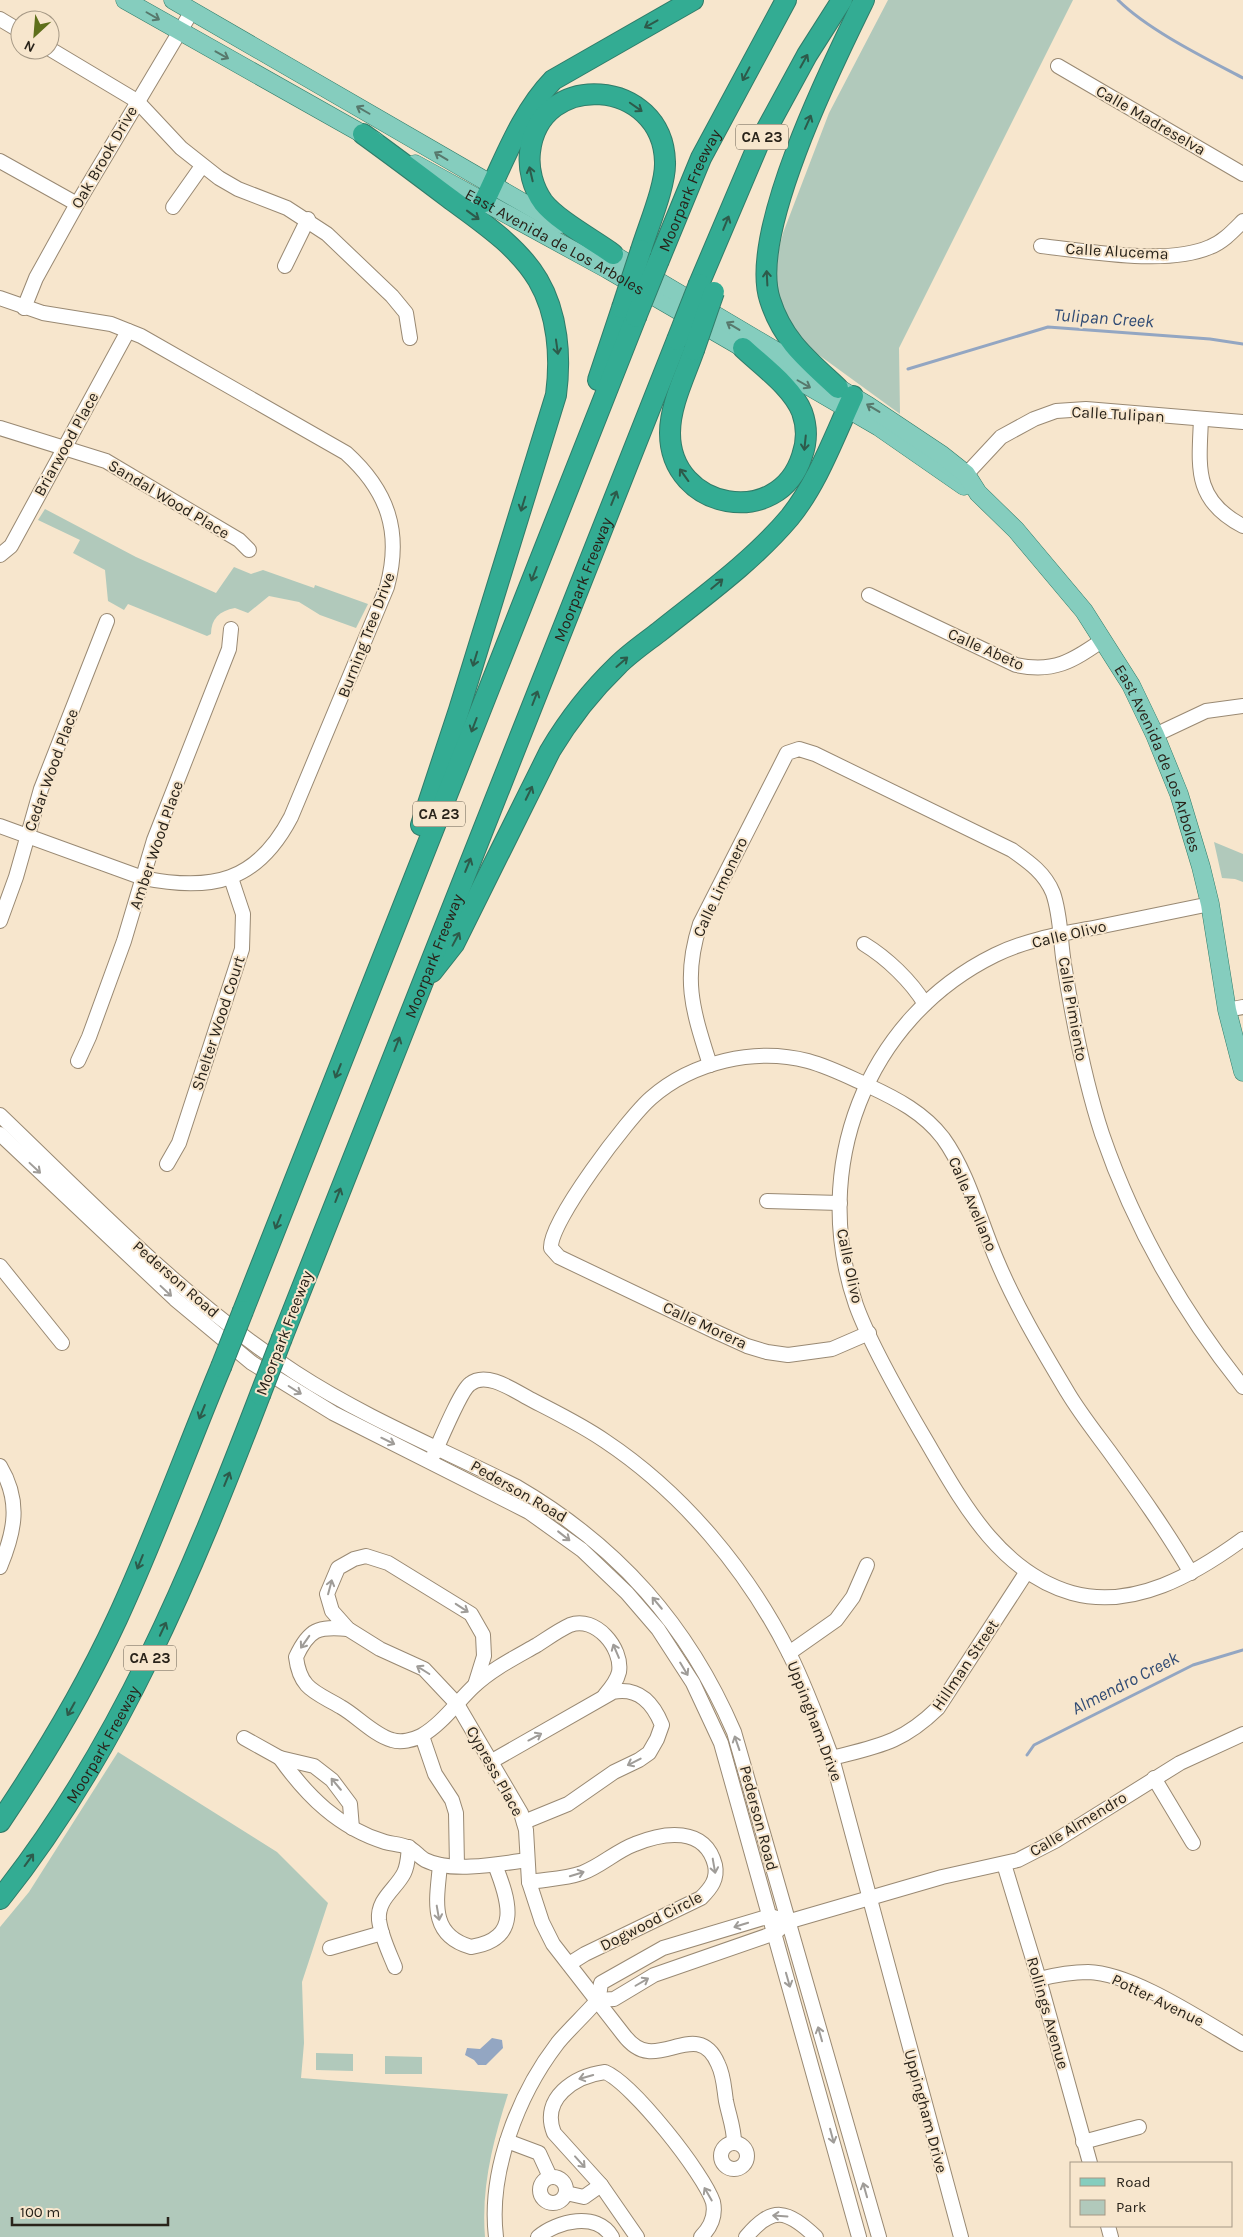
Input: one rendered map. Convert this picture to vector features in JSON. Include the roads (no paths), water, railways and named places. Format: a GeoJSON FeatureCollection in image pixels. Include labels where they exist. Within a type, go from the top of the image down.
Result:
{"type":"FeatureCollection","features":[{"type":"Feature","properties":{"kind":"highway"},"geometry":{"type":"LineString","coordinates":[[488,194],[530,110],[540,94],[553,80],[693,0]]}},
{"type":"Feature","properties":{"kind":"highway","name":"Moorpark Freeway"},"geometry":{"type":"LineString","coordinates":[[0,1822],[32,1775],[72,1708],[117,1618],[243,1312],[545,545],[629,313],[660,260],[701,158],[786,0]]}},
{"type":"Feature","properties":{"kind":"highway","name":"Moorpark Freeway"},"geometry":{"type":"LineString","coordinates":[[0,1899],[44,1840],[132,1694],[179,1595],[260,1395],[417,992],[677,340],[706,288],[717,244],[758,145],[807,55],[842,0]]}},
{"type":"Feature","properties":{"kind":"highway"},"geometry":{"type":"LineString","coordinates":[[417,992],[454,944],[550,751],[562,731],[587,698],[619,664],[767,541],[789,518],[812,483],[846,398],[792,344],[778,322],[769,298],[766,274],[770,238],[799,142],[864,0]]}},
{"type":"Feature","properties":{"kind":"highway"},"geometry":{"type":"LineString","coordinates":[[613,254],[547,207],[538,193],[530,167],[533,136],[545,116],[560,103],[585,94],[607,94],[633,104],[650,118],[659,134],[664,151],[665,168],[641,250],[629,313]]}},
{"type":"Feature","properties":{"kind":"highway"},"geometry":{"type":"LineString","coordinates":[[351,1037],[459,710],[556,395],[558,375],[558,355],[550,307],[533,273],[490,228],[363,134]]}},
{"type":"Feature","properties":{"kind":"highway"},"geometry":{"type":"LineString","coordinates":[[706,288],[694,350],[671,424],[674,457],[686,479],[698,490],[722,501],[742,503],[767,496],[788,482],[798,468],[806,439],[804,417],[788,391],[743,348]]}},
{"type":"Feature","properties":{"kind":"main road","name":"East Avenida de Los Arboles"},"geometry":{"type":"LineString","coordinates":[[125,0],[363,134],[613,254],[846,398],[879,426],[962,478],[978,493],[1016,530],[1084,611],[1131,685],[1155,735],[1189,824],[1210,904],[1235,1009],[1243,1072]]}},
{"type":"Feature","properties":{"kind":"main road","name":"East Avenida de Los Arboles"},"geometry":{"type":"LineString","coordinates":[[173,0],[743,348],[846,398]]}},
{"type":"Feature","properties":{"kind":"street","name":"Oak Brook Drive"},"geometry":{"type":"LineString","coordinates":[[24,308],[36,278],[77,204],[192,11]]}},
{"type":"Feature","properties":{"kind":"street"},"geometry":{"type":"LineString","coordinates":[[60,55],[138,101],[181,148],[202,166],[238,189],[287,208],[308,219],[327,234],[392,296],[406,313],[410,338]]}},
{"type":"Feature","properties":{"kind":"street","name":"Calle Madreselva"},"geometry":{"type":"LineString","coordinates":[[1058,66],[1243,174]]}},
{"type":"Feature","properties":{"kind":"street"},"geometry":{"type":"LineString","coordinates":[[0,161],[77,204]]}},
{"type":"Feature","properties":{"kind":"street"},"geometry":{"type":"LineString","coordinates":[[173,207],[202,166]]}},
{"type":"Feature","properties":{"kind":"street"},"geometry":{"type":"LineString","coordinates":[[285,266],[308,219]]}},
{"type":"Feature","properties":{"kind":"street","name":"Calle Alucema"},"geometry":{"type":"LineString","coordinates":[[1041,246],[1130,255],[1188,254],[1211,247],[1243,221]]}},
{"type":"Feature","properties":{"kind":"street","name":"Burning Tree Drive"},"geometry":{"type":"LineString","coordinates":[[0,298],[24,308],[110,324],[142,336],[346,453],[362,468],[376,486],[385,504],[392,526],[393,557],[387,587],[291,816],[281,836],[265,854],[244,872],[231,878],[186,884],[143,878],[0,826]]}},
{"type":"Feature","properties":{"kind":"street","name":"Briarwood Place"},"geometry":{"type":"LineString","coordinates":[[0,555],[11,546],[128,331]]}},
{"type":"Feature","properties":{"kind":"street","name":"Calle Tulipan"},"geometry":{"type":"LineString","coordinates":[[962,478],[1001,436],[1034,418],[1056,412],[1086,409],[1243,422]]}},
{"type":"Feature","properties":{"kind":"street"},"geometry":{"type":"LineString","coordinates":[[1201,419],[1199,470],[1204,487],[1221,512],[1243,526]]}},
{"type":"Feature","properties":{"kind":"street","name":"Sandal Wood Place"},"geometry":{"type":"LineString","coordinates":[[0,428],[106,461],[239,540],[249,550]]}},
{"type":"Feature","properties":{"kind":"street","name":"Calle Abeto"},"geometry":{"type":"LineString","coordinates":[[869,595],[1016,666],[1032,669],[1056,667],[1074,659],[1103,640]]}},
{"type":"Feature","properties":{"kind":"street","name":"Cedar Wood Place"},"geometry":{"type":"LineString","coordinates":[[0,921],[16,877],[40,789],[107,621]]}},
{"type":"Feature","properties":{"kind":"street","name":"Amber Wood Place"},"geometry":{"type":"LineString","coordinates":[[78,1061],[89,1037],[124,941],[154,840],[229,649],[231,629]]}},
{"type":"Feature","properties":{"kind":"street"},"geometry":{"type":"LineString","coordinates":[[1155,735],[1206,711],[1243,706]]}},
{"type":"Feature","properties":{"kind":"street","name":"Calle Pimiento"},"geometry":{"type":"LineString","coordinates":[[793,750],[806,750],[824,758],[1012,850],[1031,863],[1042,875],[1052,892],[1058,913],[1064,962],[1084,1069],[1102,1134],[1117,1174],[1154,1254],[1177,1296],[1199,1330],[1243,1387]]}},
{"type":"Feature","properties":{"kind":"street","name":"Calle Limonero"},"geometry":{"type":"LineString","coordinates":[[710,1065],[692,1008],[689,975],[692,949],[700,924],[772,778],[783,758],[793,750]]}},
{"type":"Feature","properties":{"kind":"street","name":"Shelter Wood Court"},"geometry":{"type":"LineString","coordinates":[[167,1164],[179,1144],[242,949],[243,914],[231,878]]}},
{"type":"Feature","properties":{"kind":"street","name":"Calle Olivo"},"geometry":{"type":"LineString","coordinates":[[1210,904],[1061,934],[994,955],[963,973],[925,1004],[892,1040],[866,1085],[846,1141],[841,1174],[840,1203],[845,1257],[856,1304],[869,1333],[918,1427],[959,1493],[990,1539],[1026,1573],[1076,1594],[1099,1597],[1123,1596],[1154,1590],[1190,1573],[1243,1539]]}},
{"type":"Feature","properties":{"kind":"street"},"geometry":{"type":"LineString","coordinates":[[864,944],[879,954],[920,994],[925,1004]]}},
{"type":"Feature","properties":{"kind":"street","name":"Calle Avellano"},"geometry":{"type":"LineString","coordinates":[[551,1248],[554,1232],[563,1216],[628,1122],[651,1098],[668,1085],[710,1065],[753,1056],[778,1056],[807,1061],[843,1073],[917,1112],[932,1125],[955,1157],[998,1265],[1069,1395],[1162,1524],[1190,1573]]}},
{"type":"Feature","properties":{"kind":"street","name":"Pederson Road"},"geometry":{"type":"LineString","coordinates":[[0,1115],[176,1282],[256,1346],[339,1399],[517,1487],[572,1522],[630,1573],[666,1614],[706,1675],[734,1732],[879,2237]]}},
{"type":"Feature","properties":{"kind":"street","name":"Pederson Road"},"geometry":{"type":"LineString","coordinates":[[0,1134],[175,1299],[252,1362],[333,1413],[499,1495],[555,1529],[610,1576],[658,1629],[692,1683],[721,1743],[860,2237]]}},
{"type":"Feature","properties":{"kind":"street"},"geometry":{"type":"LineString","coordinates":[[767,1201],[840,1203]]}},
{"type":"Feature","properties":{"kind":"street","name":"Calle Morera"},"geometry":{"type":"LineString","coordinates":[[551,1248],[559,1257],[714,1331],[747,1346],[767,1352],[788,1355],[832,1350],[869,1333]]}},
{"type":"Feature","properties":{"kind":"street"},"geometry":{"type":"LineString","coordinates":[[0,1266],[62,1343]]}},
{"type":"Feature","properties":{"kind":"street","name":"Uppingham Drive"},"geometry":{"type":"LineString","coordinates":[[430,1461],[461,1394],[470,1383],[482,1379],[496,1382],[587,1429],[648,1474],[714,1540],[757,1599],[789,1653],[806,1689],[832,1758],[960,2237]]}},
{"type":"Feature","properties":{"kind":"street"},"geometry":{"type":"LineString","coordinates":[[0,1466],[6,1476],[14,1501],[14,1526],[11,1541],[0,1567]]}},
{"type":"Feature","properties":{"kind":"street"},"geometry":{"type":"LineString","coordinates":[[348,1629],[329,1604],[327,1594],[338,1568],[354,1559],[366,1556],[388,1563],[471,1614],[483,1635],[484,1649],[484,1656],[475,1685]]}},
{"type":"Feature","properties":{"kind":"street"},"geometry":{"type":"LineString","coordinates":[[789,1653],[836,1620],[853,1597],[867,1565]]}},
{"type":"Feature","properties":{"kind":"street","name":"Hillman Street"},"geometry":{"type":"LineString","coordinates":[[832,1758],[897,1740],[920,1726],[932,1714],[1026,1573]]}},
{"type":"Feature","properties":{"kind":"street"},"geometry":{"type":"LineString","coordinates":[[348,1629],[329,1627],[318,1629],[308,1636],[296,1657],[303,1682],[314,1693],[340,1706],[392,1740],[410,1740],[422,1736],[475,1685],[498,1668],[572,1624],[586,1625],[604,1634],[616,1647],[620,1663],[619,1674],[605,1695]]}},
{"type":"Feature","properties":{"kind":"street","name":"Cypress Place"},"geometry":{"type":"LineString","coordinates":[[348,1629],[380,1649],[424,1669],[457,1704],[513,1796],[524,1822],[529,1882],[542,1922],[553,1944],[623,2034],[636,2047],[653,2051],[696,2044],[710,2051],[719,2065],[733,2123],[734,2142]]}},
{"type":"Feature","properties":{"kind":"street"},"geometry":{"type":"LineString","coordinates":[[492,1761],[605,1695],[618,1691],[636,1693],[643,1697],[656,1712],[662,1725],[649,1753],[614,1772],[568,1804],[524,1822]]}},
{"type":"Feature","properties":{"kind":"street","name":"Calle Almendro"},"geometry":{"type":"LineString","coordinates":[[787,1922],[951,1874],[1004,1864],[1030,1854],[1055,1841],[1154,1778],[1201,1752],[1243,1734]]}},
{"type":"Feature","properties":{"kind":"street"},"geometry":{"type":"LineString","coordinates":[[422,1736],[436,1774],[452,1800],[456,1813],[457,1866]]}},
{"type":"Feature","properties":{"kind":"street"},"geometry":{"type":"LineString","coordinates":[[244,1738],[280,1758],[314,1766],[332,1780],[350,1804],[352,1828]]}},
{"type":"Feature","properties":{"kind":"street"},"geometry":{"type":"LineString","coordinates":[[280,1758],[313,1799],[352,1828],[384,1842],[409,1847],[426,1860],[440,1865],[457,1866],[494,1865],[527,1860]]}},
{"type":"Feature","properties":{"kind":"street"},"geometry":{"type":"LineString","coordinates":[[1154,1778],[1193,1843]]}},
{"type":"Feature","properties":{"kind":"street","name":"Dogwood Circle"},"geometry":{"type":"LineString","coordinates":[[529,1882],[581,1873],[635,1844],[661,1836],[685,1834],[701,1842],[712,1857],[715,1866],[715,1880],[711,1888],[701,1898],[585,1954],[569,1964]]}},
{"type":"Feature","properties":{"kind":"street"},"geometry":{"type":"LineString","coordinates":[[395,1968],[382,1933],[380,1911],[387,1895],[403,1876],[407,1867],[409,1847]]}},
{"type":"Feature","properties":{"kind":"street","name":"Rollings Avenue"},"geometry":{"type":"LineString","coordinates":[[1004,1864],[1039,1979],[1090,2162]]}},
{"type":"Feature","properties":{"kind":"street"},"geometry":{"type":"LineString","coordinates":[[440,1865],[438,1918],[448,1936],[470,1947],[491,1942],[501,1934],[507,1918],[508,1905],[505,1890],[494,1865]]}},
{"type":"Feature","properties":{"kind":"street"},"geometry":{"type":"LineString","coordinates":[[496,2237],[496,2201],[508,2141],[518,2110],[531,2082],[557,2043],[575,2021],[598,2000],[614,1998],[654,1976],[775,1933],[787,1922],[770,1916],[663,1948],[601,1984],[598,2000]]}},
{"type":"Feature","properties":{"kind":"street"},"geometry":{"type":"LineString","coordinates":[[330,1948],[382,1933]]}},
{"type":"Feature","properties":{"kind":"street","name":"Potter Avenue"},"geometry":{"type":"LineString","coordinates":[[1039,1979],[1061,1974],[1089,1972],[1116,1977],[1163,1999],[1243,2044]]}},
{"type":"Feature","properties":{"kind":"street"},"geometry":{"type":"LineString","coordinates":[[637,2237],[601,2185],[554,2133],[550,2116],[556,2099],[569,2084],[585,2076],[605,2072],[622,2082],[674,2141],[713,2202],[714,2216],[708,2230],[701,2237]]}},
{"type":"Feature","properties":{"kind":"street"},"geometry":{"type":"LineString","coordinates":[[1083,2142],[1139,2127]]}},
{"type":"Feature","properties":{"kind":"street"},"geometry":{"type":"LineString","coordinates":[[508,2141],[538,2153],[550,2177]]}},
{"type":"Feature","properties":{"kind":"street"},"geometry":{"type":"LineString","coordinates":[[550,2177],[558,2177],[565,2183],[566,2193],[563,2199],[555,2203],[544,2199],[540,2192],[542,2183],[550,2177]]}},
{"type":"Feature","properties":{"kind":"street"},"geometry":{"type":"LineString","coordinates":[[566,2193],[584,2197],[601,2185]]}},
{"type":"Feature","properties":{"kind":"street"},"geometry":{"type":"LineString","coordinates":[[555,2203],[561,2223]]}},
{"type":"Feature","properties":{"kind":"street"},"geometry":{"type":"LineString","coordinates":[[746,2237],[758,2223],[768,2216],[778,2214],[791,2217],[816,2237]]}},
{"type":"Feature","properties":{"kind":"street"},"geometry":{"type":"LineString","coordinates":[[538,2237],[561,2223],[588,2222],[602,2227],[612,2237]]}},
{"type":"Feature","properties":{"kind":"water"},"geometry":{"type":"Polygon","coordinates":[[[492,2038],[502,2040],[503,2048],[486,2065],[478,2065],[474,2060],[465,2055],[467,2048],[480,2049],[492,2038]]]}},
{"type":"Feature","properties":{"kind":"waterway"},"geometry":{"type":"LineString","coordinates":[[1118,0],[1161,33],[1243,78]]}},
{"type":"Feature","properties":{"kind":"waterway","name":"Tulipan Creek"},"geometry":{"type":"LineString","coordinates":[[908,369],[1048,327],[1210,339],[1243,344]]}},
{"type":"Feature","properties":{"kind":"waterway","name":"Almendro Creek"},"geometry":{"type":"LineString","coordinates":[[1027,1755],[1034,1745],[1193,1665],[1243,1650]]}}]}
